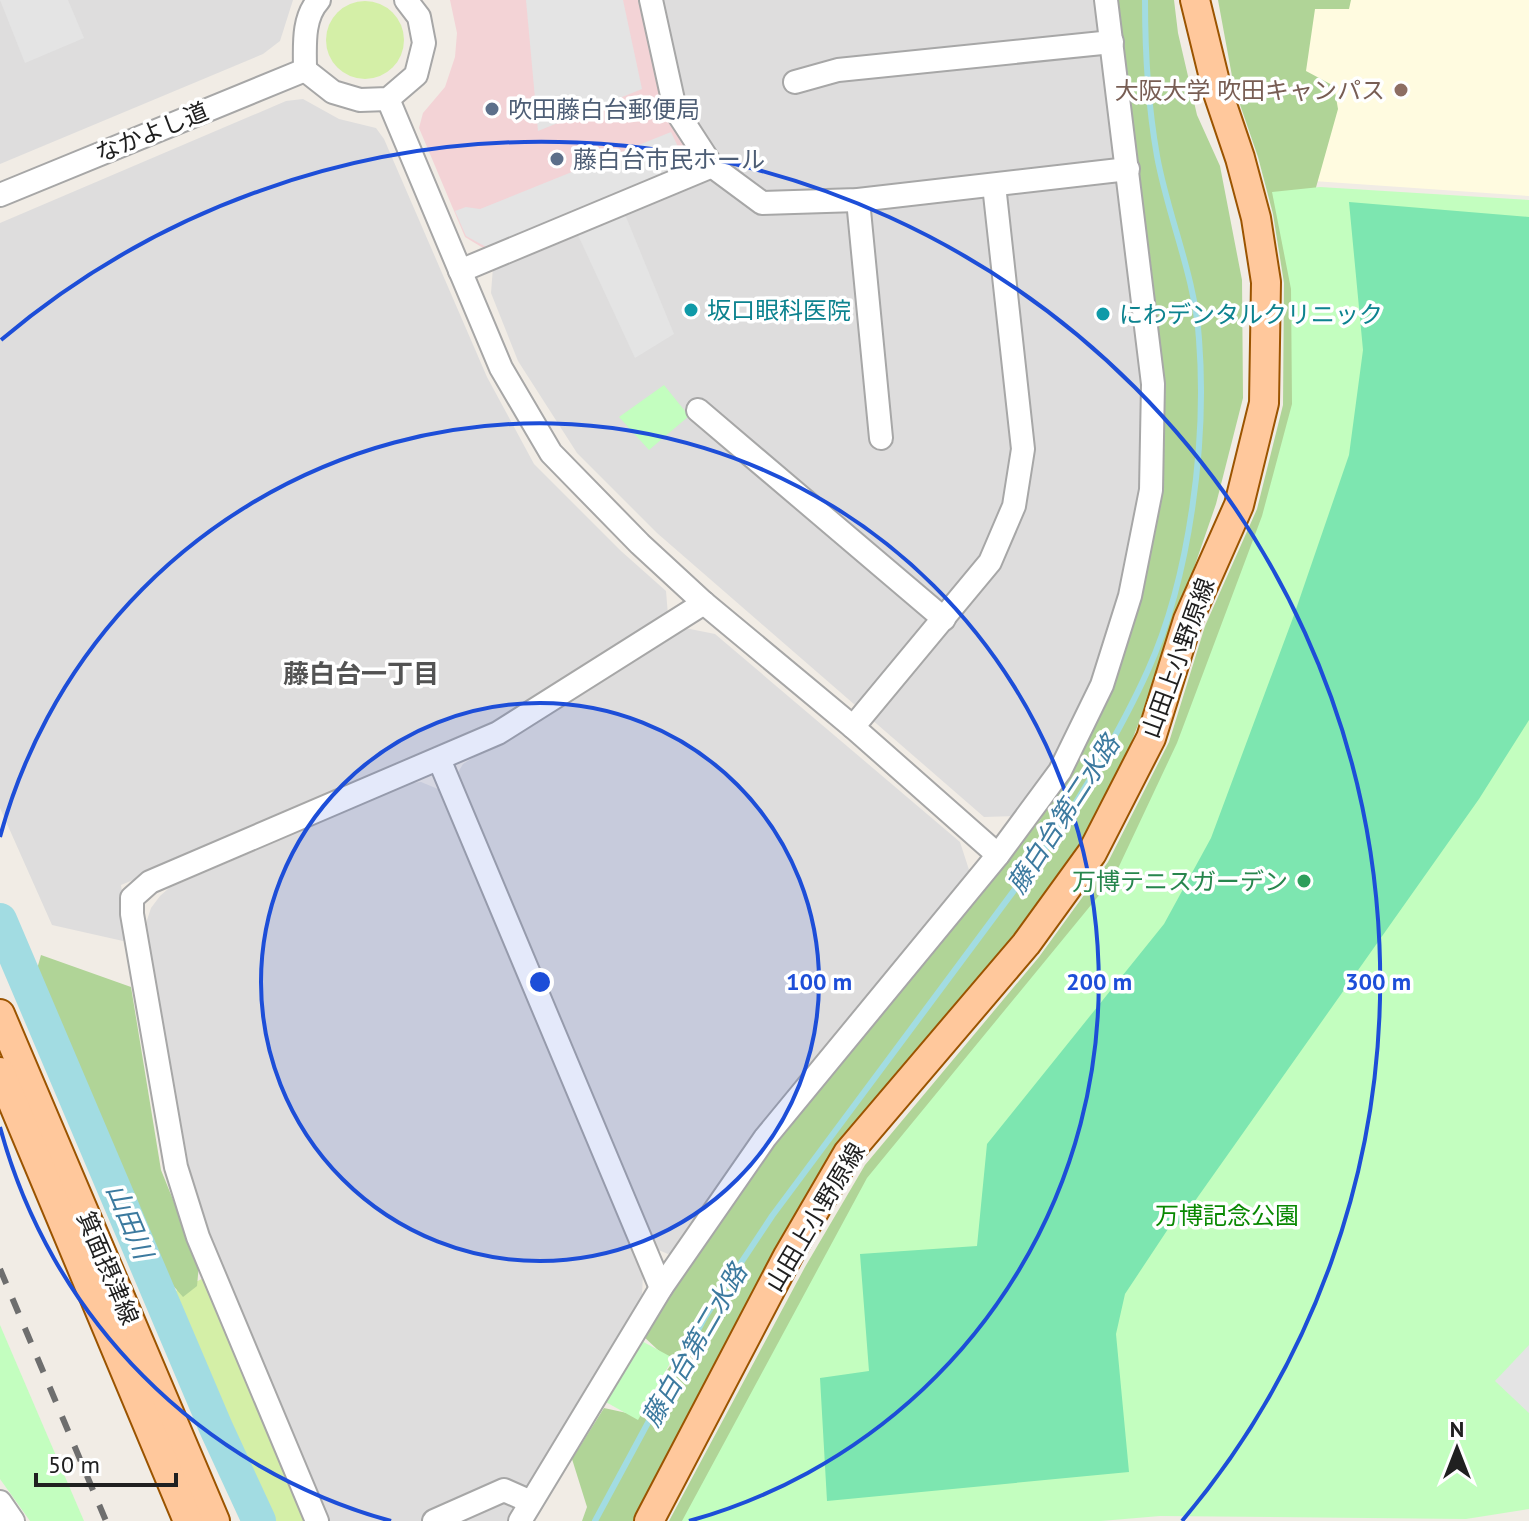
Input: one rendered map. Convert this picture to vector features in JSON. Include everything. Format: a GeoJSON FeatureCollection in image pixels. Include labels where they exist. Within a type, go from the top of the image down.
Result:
{"type":"FeatureCollection","features":[{"type":"Feature","properties":{"kind":"main road","name":"山田上小野原線"},"geometry":{"type":"LineString","coordinates":[[649,1521],[788,1256],[848,1153],[1026,944],[1092,853],[1151,738],[1188,620],[1239,505],[1264,403],[1266,282],[1256,218],[1217,90],[1195,0]]}},
{"type":"Feature","properties":{"kind":"main road","name":"箕面摂津線"},"geometry":{"type":"LineString","coordinates":[[0,1014],[215,1521]]}},
{"type":"Feature","properties":{"kind":"main road","name":"箕面摂津線"},"geometry":{"type":"LineString","coordinates":[[0,1072],[188,1521]]}},
{"type":"Feature","properties":{"kind":"street"},"geometry":{"type":"LineString","coordinates":[[319,0],[305,35],[305,70],[333,92],[360,100],[388,99],[416,75],[424,43],[419,17],[406,0]]}},
{"type":"Feature","properties":{"kind":"street"},"geometry":{"type":"LineString","coordinates":[[651,0],[675,109],[712,166],[762,203],[858,200],[1128,169]]}},
{"type":"Feature","properties":{"kind":"street"},"geometry":{"type":"LineString","coordinates":[[434,1521],[504,1490],[526,1512],[661,1288],[765,1138],[998,855],[1060,771],[1102,685],[1130,596],[1151,490],[1153,384],[1106,0]]}},
{"type":"Feature","properties":{"kind":"street"},"geometry":{"type":"LineString","coordinates":[[795,82],[838,70],[1112,42]]}},
{"type":"Feature","properties":{"kind":"street","name":"なかよし道"},"geometry":{"type":"LineString","coordinates":[[0,195],[305,70]]}},
{"type":"Feature","properties":{"kind":"street"},"geometry":{"type":"LineString","coordinates":[[388,99],[501,368],[551,453],[640,544],[704,603],[853,727],[998,855]]}},
{"type":"Feature","properties":{"kind":"street"},"geometry":{"type":"LineString","coordinates":[[460,271],[712,166]]}},
{"type":"Feature","properties":{"kind":"street"},"geometry":{"type":"LineString","coordinates":[[853,727],[990,562],[1014,506],[1023,449],[994,185]]}},
{"type":"Feature","properties":{"kind":"street"},"geometry":{"type":"LineString","coordinates":[[858,200],[881,438]]}},
{"type":"Feature","properties":{"kind":"street"},"geometry":{"type":"LineString","coordinates":[[698,410],[944,619]]}},
{"type":"Feature","properties":{"kind":"street"},"geometry":{"type":"LineString","coordinates":[[317,1521],[198,1237],[176,1167],[132,914],[132,898],[150,882],[498,733],[704,603]]}},
{"type":"Feature","properties":{"kind":"street"},"geometry":{"type":"LineString","coordinates":[[439,759],[661,1288]]}},
{"type":"Feature","properties":{"kind":"street"},"geometry":{"type":"LineString","coordinates":[[0,1502],[13,1521]]}},
{"type":"Feature","properties":{"kind":"shaded area"},"geometry":{"type":"Polygon","coordinates":[[[0,0],[293,0],[280,41],[263,54],[0,164],[0,0]]]}},
{"type":"Feature","properties":{"kind":"shaded area"},"geometry":{"type":"Polygon","coordinates":[[[0,0],[68,0],[84,38],[25,63],[0,0]]]}},
{"type":"Feature","properties":{"kind":"shaded area"},"geometry":{"type":"Polygon","coordinates":[[[450,0],[642,0],[663,108],[701,162],[488,251],[465,237],[419,128],[423,113],[445,87],[455,57],[457,33],[450,0]]]}},
{"type":"Feature","properties":{"kind":"shaded area"},"geometry":{"type":"Polygon","coordinates":[[[526,0],[623,0],[642,89],[538,131],[526,0]]]}},
{"type":"Feature","properties":{"kind":"shaded area"},"geometry":{"type":"Polygon","coordinates":[[[662,0],[1098,0],[1143,385],[1141,490],[1120,597],[1092,685],[1053,764],[1016,816],[984,817],[657,533],[577,453],[518,361],[491,293],[493,267],[718,170],[722,159],[682,104],[662,0]]]}},
{"type":"Feature","properties":{"kind":"shaded area","name":"大阪大学 吹田キャンパス"},"geometry":{"type":"Polygon","coordinates":[[[1248,0],[1529,0],[1529,196],[1299,180],[1248,0]]]}},
{"type":"Feature","properties":{"kind":"shaded area"},"geometry":{"type":"Polygon","coordinates":[[[303,99],[339,119],[376,128],[384,139],[487,377],[534,464],[666,591],[668,615],[479,733],[422,760],[121,885],[129,937],[123,941],[52,925],[0,808],[0,223],[286,101],[303,99]]]}},
{"type":"Feature","properties":{"kind":"shaded area"},"geometry":{"type":"Polygon","coordinates":[[[671,132],[679,149],[673,171],[488,248],[466,236],[455,211],[466,207],[480,209],[671,132]]]}},
{"type":"Feature","properties":{"kind":"shaded area"},"geometry":{"type":"Polygon","coordinates":[[[624,212],[674,334],[635,358],[577,233],[624,212]]]}},
{"type":"Feature","properties":{"kind":"shaded area"},"geometry":{"type":"Polygon","coordinates":[[[680,627],[715,634],[960,842],[971,876],[675,1251],[668,1254],[654,1248],[457,774],[463,764],[680,627]]]}},
{"type":"Feature","properties":{"kind":"shaded area"},"geometry":{"type":"Polygon","coordinates":[[[421,782],[438,789],[643,1272],[642,1296],[637,1311],[510,1521],[327,1521],[206,1236],[193,1193],[146,923],[151,908],[169,888],[411,783],[421,782]]]}},
{"type":"Feature","properties":{"kind":"shaded area"},"geometry":{"type":"Polygon","coordinates":[[[1529,1345],[1529,1413],[1495,1381],[1529,1345]]]}},
{"type":"Feature","properties":{"kind":"green space"},"geometry":{"type":"Polygon","coordinates":[[[1115,0],[1174,0],[1178,33],[1197,115],[1220,166],[1242,280],[1243,398],[1216,504],[1157,675],[1115,785],[1079,855],[840,1151],[641,1521],[582,1521],[587,1507],[572,1459],[604,1408],[636,1415],[672,1363],[643,1336],[667,1295],[771,1145],[1040,820],[1078,753],[1122,651],[1144,579],[1159,508],[1163,426],[1155,304],[1115,0]]]}},
{"type":"Feature","properties":{"kind":"green space"},"geometry":{"type":"Polygon","coordinates":[[[1218,0],[1351,0],[1349,9],[1315,9],[1306,71],[1334,86],[1338,109],[1315,191],[1279,564],[781,1521],[669,1521],[805,1267],[865,1165],[1039,957],[1108,862],[1169,742],[1205,626],[1257,509],[1283,405],[1284,283],[1273,214],[1234,87],[1218,0]]]}},
{"type":"Feature","properties":{"kind":"green space"},"geometry":{"type":"Polygon","coordinates":[[[357,1],[373,1],[387,7],[398,18],[404,40],[398,62],[387,73],[373,79],[357,79],[343,73],[332,62],[326,48],[326,32],[332,18],[343,7],[357,1]]]}},
{"type":"Feature","properties":{"kind":"green space","name":"万博記念公園"},"geometry":{"type":"Polygon","coordinates":[[[1320,187],[1529,200],[1529,1509],[1466,1519],[1160,1516],[1101,1521],[682,1521],[867,1178],[1114,877],[1177,743],[1262,516],[1292,404],[1291,289],[1272,192],[1320,187]]]}},
{"type":"Feature","properties":{"kind":"green space","name":"万博テニスガーデン"},"geometry":{"type":"Polygon","coordinates":[[[1349,202],[1529,217],[1529,720],[1479,799],[1178,1225],[1170,1226],[1125,1294],[1116,1334],[1129,1472],[827,1501],[820,1378],[869,1371],[860,1254],[977,1246],[987,1144],[1164,924],[1211,838],[1294,615],[1349,455],[1363,350],[1349,202]]]}},
{"type":"Feature","properties":{"kind":"green space"},"geometry":{"type":"Polygon","coordinates":[[[664,385],[689,416],[649,450],[619,417],[664,385]]]}},
{"type":"Feature","properties":{"kind":"green space"},"geometry":{"type":"Polygon","coordinates":[[[41,955],[131,987],[161,1170],[199,1264],[197,1286],[183,1297],[163,1274],[37,969],[41,955]]]}},
{"type":"Feature","properties":{"kind":"green space"},"geometry":{"type":"Polygon","coordinates":[[[204,1278],[308,1521],[272,1521],[171,1293],[204,1278]]]}},
{"type":"Feature","properties":{"kind":"green space"},"geometry":{"type":"Polygon","coordinates":[[[0,1325],[84,1521],[30,1521],[0,1479],[0,1325]]]}},
{"type":"Feature","properties":{"kind":"green space"},"geometry":{"type":"Polygon","coordinates":[[[638,1339],[673,1358],[638,1420],[604,1401],[638,1339]]]}},
{"type":"Feature","properties":{"kind":"waterway","name":"藤白台第二水路"},"geometry":{"type":"LineString","coordinates":[[595,1521],[705,1317],[772,1216],[1056,834],[1138,692],[1163,633],[1185,551],[1192,508],[1201,379],[1192,292],[1154,137],[1145,0]]}},
{"type":"Feature","properties":{"kind":"waterway","name":"山田川"},"geometry":{"type":"LineString","coordinates":[[0,920],[216,1428],[259,1521]]}},
{"type":"Feature","properties":{"kind":"railway"},"geometry":{"type":"LineString","coordinates":[[0,1269],[106,1521]]}},
{"type":"Feature","properties":{"kind":"place","name":"大阪大学 吹田キャンパス"},"geometry":{"type":"Point","coordinates":[1401,90]}},
{"type":"Feature","properties":{"kind":"place","name":"吹田藤白台郵便局"},"geometry":{"type":"Point","coordinates":[492,109]}},
{"type":"Feature","properties":{"kind":"place","name":"藤白台市民ホール"},"geometry":{"type":"Point","coordinates":[557,159]}},
{"type":"Feature","properties":{"kind":"place","name":"坂口眼科医院"},"geometry":{"type":"Point","coordinates":[691,310]}},
{"type":"Feature","properties":{"kind":"place","name":"にわデンタルクリニック"},"geometry":{"type":"Point","coordinates":[1103,314]}},
{"type":"Feature","properties":{"kind":"place","name":"万博テニスガーデン"},"geometry":{"type":"Point","coordinates":[1304,881]}},
{"type":"Feature","properties":{"kind":"district","name":"藤白台一丁目"},"geometry":{"type":"Point","coordinates":[361,673]}}]}
